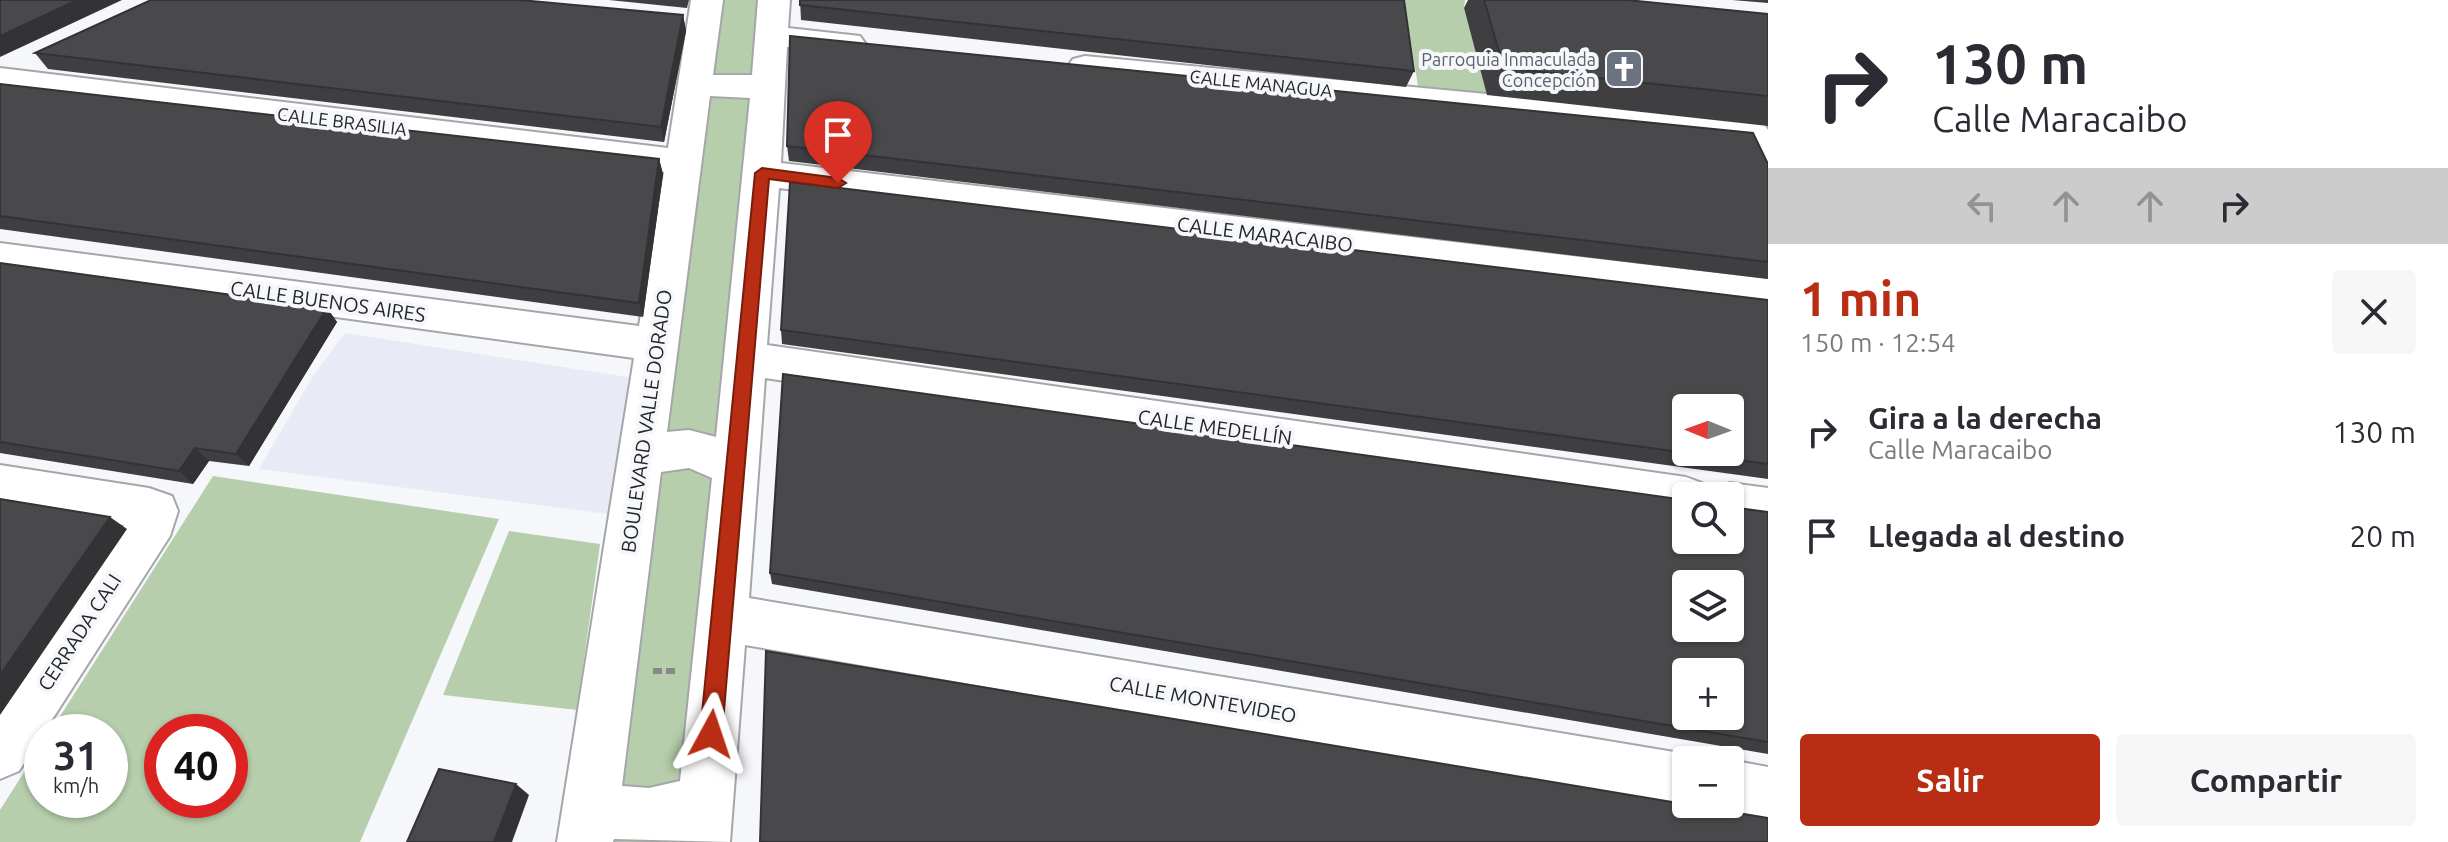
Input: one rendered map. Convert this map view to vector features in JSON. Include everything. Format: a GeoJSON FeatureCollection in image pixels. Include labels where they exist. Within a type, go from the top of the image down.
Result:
{"type":"FeatureCollection","features":[{"type":"Feature","properties":{"kind":"street"},"geometry":{"type":"LineString","coordinates":[[698,12],[738,2],[882,46]]}},
{"type":"Feature","properties":{"kind":"street","name":"BOULEVARD VALLE DORADO"},"geometry":{"type":"LineString","coordinates":[[588,823],[696,81],[698,12]]}},
{"type":"Feature","properties":{"kind":"street"},"geometry":{"type":"LineString","coordinates":[[588,823],[612,813],[639,818],[666,816],[704,820],[762,173],[773,15]]}},
{"type":"Feature","properties":{"kind":"street"},"geometry":{"type":"LineString","coordinates":[[0,71],[42,52]]}},
{"type":"Feature","properties":{"kind":"street","name":"CALLE MANAGUA"},"geometry":{"type":"LineString","coordinates":[[1055,63],[1751,131],[1768,164]]}},
{"type":"Feature","properties":{"kind":"street","name":"CALLE BRASILIA"},"geometry":{"type":"LineString","coordinates":[[0,79],[683,162]]}},
{"type":"Feature","properties":{"kind":"street"},"geometry":{"type":"LineString","coordinates":[[696,81],[727,88],[768,81]]}},
{"type":"Feature","properties":{"kind":"street","name":"CALLE MARACAIBO"},"geometry":{"type":"LineString","coordinates":[[762,173],[1768,294]]}},
{"type":"Feature","properties":{"kind":"street","name":"CALLE BUENOS AIRES"},"geometry":{"type":"LineString","coordinates":[[0,257],[656,345]]}},
{"type":"Feature","properties":{"kind":"street","name":"CALLE MEDELLÍN"},"geometry":{"type":"LineString","coordinates":[[744,358],[1672,495]]}},
{"type":"Feature","properties":{"kind":"street"},"geometry":{"type":"LineString","coordinates":[[640,461],[672,448],[690,447],[706,452],[735,469]]}},
{"type":"Feature","properties":{"kind":"street","name":"CERRADA CALI"},"geometry":{"type":"LineString","coordinates":[[0,485],[155,511],[153,521],[0,752]]}},
{"type":"Feature","properties":{"kind":"street"},"geometry":{"type":"LineString","coordinates":[[1744,505],[1768,509]]}},
{"type":"Feature","properties":{"kind":"street","name":"CALLE MONTEVIDEO"},"geometry":{"type":"LineString","coordinates":[[721,617],[1672,779]]}},
{"type":"Feature","properties":{"kind":"street"},"geometry":{"type":"LineString","coordinates":[[1744,791],[1768,795]]}},
{"type":"Feature","properties":{"kind":"path"},"geometry":{"type":"LineString","coordinates":[[610,671],[716,671]]}},
{"type":"Feature","properties":{"kind":"shaded area"},"geometry":{"type":"Polygon","coordinates":[[[345,333],[634,378],[608,514],[259,469],[313,376],[345,333]]]}},
{"type":"Feature","properties":{"kind":"green space"},"geometry":{"type":"Polygon","coordinates":[[[707,0],[774,0],[703,842],[585,842],[707,0]]]}},
{"type":"Feature","properties":{"kind":"green space"},"geometry":{"type":"Polygon","coordinates":[[[1404,0],[1465,0],[1464,8],[1490,105],[1420,98],[1404,0]]]}},
{"type":"Feature","properties":{"kind":"green space"},"geometry":{"type":"Polygon","coordinates":[[[213,476],[499,519],[360,842],[0,842],[0,810],[24,772],[24,818],[128,818],[128,714],[61,714],[213,476]]]}},
{"type":"Feature","properties":{"kind":"green space"},"geometry":{"type":"Polygon","coordinates":[[[509,531],[600,544],[577,710],[443,695],[509,531]]]}},
{"type":"Feature","properties":{"kind":"building"},"geometry":{"type":"Polygon","coordinates":[[[0,0],[77,0],[0,36],[0,0]]]}},
{"type":"Feature","properties":{"kind":"building"},"geometry":{"type":"Polygon","coordinates":[[[151,0],[520,0],[683,15],[661,127],[35,53],[151,0]]]}},
{"type":"Feature","properties":{"kind":"building"},"geometry":{"type":"Polygon","coordinates":[[[800,0],[1404,0],[1414,71],[800,5],[800,0]]]}},
{"type":"Feature","properties":{"kind":"building","name":"Parroquia Inmaculada Concepción"},"geometry":{"type":"Polygon","coordinates":[[[1484,0],[1627,0],[1768,14],[1768,96],[1504,68],[1484,0]]]}},
{"type":"Feature","properties":{"kind":"building"},"geometry":{"type":"Polygon","coordinates":[[[790,36],[1753,133],[1768,164],[1768,262],[787,146],[790,36]]]}},
{"type":"Feature","properties":{"kind":"building"},"geometry":{"type":"Polygon","coordinates":[[[0,84],[659,159],[639,303],[0,216],[0,84]]]}},
{"type":"Feature","properties":{"kind":"building"},"geometry":{"type":"Polygon","coordinates":[[[790,182],[1768,300],[1768,464],[1744,461],[1744,394],[1672,394],[1672,451],[781,330],[790,182]]]}},
{"type":"Feature","properties":{"kind":"building"},"geometry":{"type":"Polygon","coordinates":[[[0,263],[327,308],[236,454],[195,448],[179,471],[0,442],[0,263]]]}},
{"type":"Feature","properties":{"kind":"building"},"geometry":{"type":"Polygon","coordinates":[[[783,374],[1672,498],[1672,554],[1744,554],[1744,509],[1768,512],[1768,742],[1697,730],[1744,730],[1744,658],[1672,658],[1672,726],[770,573],[783,374]]]}},
{"type":"Feature","properties":{"kind":"building"},"geometry":{"type":"Polygon","coordinates":[[[0,499],[110,517],[0,675],[0,499]]]}},
{"type":"Feature","properties":{"kind":"building"},"geometry":{"type":"Polygon","coordinates":[[[766,651],[1672,802],[1672,818],[1744,818],[1744,814],[1768,818],[1768,842],[760,842],[766,651]]]}},
{"type":"Feature","properties":{"kind":"building"},"geometry":{"type":"Polygon","coordinates":[[[439,769],[516,784],[494,842],[407,842],[439,769]]]}},
{"type":"Feature","properties":{"kind":"place","name":"Parroquia Inmaculada Concepción"},"geometry":{"type":"Point","coordinates":[1624,69]}},
{"type":"Feature","properties":{"kind":"route"},"geometry":{"type":"LineString","coordinates":[[711,734],[762,173],[838,183]]}}]}
